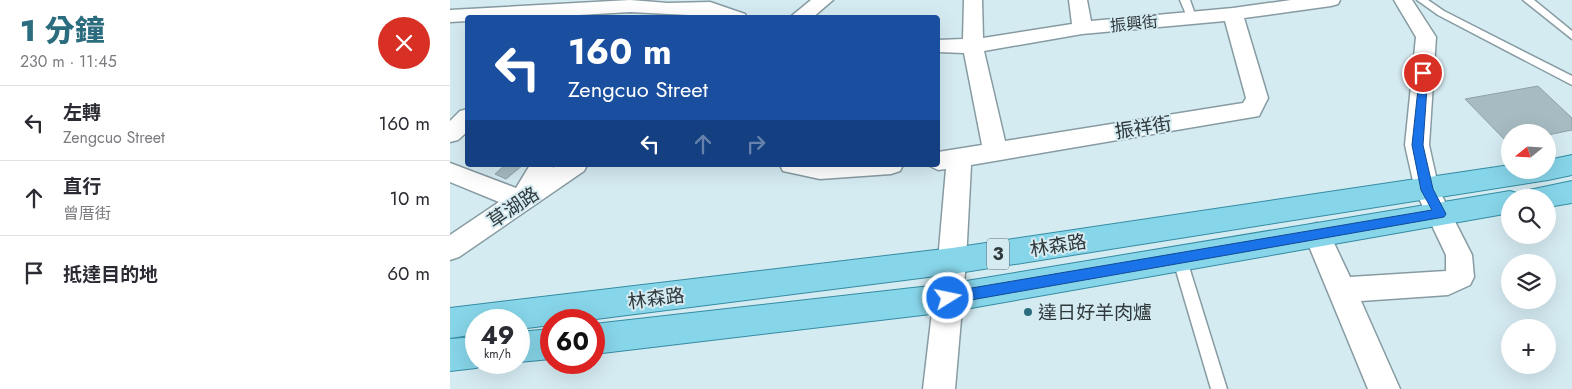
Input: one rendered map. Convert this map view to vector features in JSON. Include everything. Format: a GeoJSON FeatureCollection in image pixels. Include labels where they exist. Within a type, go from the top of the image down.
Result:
{"type":"FeatureCollection","features":[{"type":"Feature","properties":{"kind":"main road","name":"林森路"},"geometry":{"type":"LineString","coordinates":[[1556,168],[1572,165]]}},
{"type":"Feature","properties":{"kind":"main road","name":"林森路"},"geometry":{"type":"LineString","coordinates":[[605,338],[948,298],[1317,234],[1514,179]]}},
{"type":"Feature","properties":{"kind":"main road"},"geometry":{"type":"LineString","coordinates":[[1556,195],[1572,192]]}},
{"type":"Feature","properties":{"kind":"main road","name":"林森路"},"geometry":{"type":"LineString","coordinates":[[450,323],[1434,202],[1501,202]]}},
{"type":"Feature","properties":{"kind":"main road"},"geometry":{"type":"LineString","coordinates":[[450,355],[465,353]]}},
{"type":"Feature","properties":{"kind":"street"},"geometry":{"type":"LineString","coordinates":[[802,15],[824,0]]}},
{"type":"Feature","properties":{"kind":"street"},"geometry":{"type":"LineString","coordinates":[[973,0],[973,46],[995,150]]}},
{"type":"Feature","properties":{"kind":"street"},"geometry":{"type":"LineString","coordinates":[[1078,0],[1082,28]]}},
{"type":"Feature","properties":{"kind":"street","name":"振興街"},"geometry":{"type":"LineString","coordinates":[[940,46],[973,46],[1188,9],[1233,14],[1331,0]]}},
{"type":"Feature","properties":{"kind":"street"},"geometry":{"type":"LineString","coordinates":[[1342,290],[1448,283],[1460,277],[1459,255],[1434,202],[1417,145],[1426,37],[1403,0]]}},
{"type":"Feature","properties":{"kind":"street"},"geometry":{"type":"LineString","coordinates":[[472,15],[712,4],[732,15]]}},
{"type":"Feature","properties":{"kind":"street","name":"振祥街"},"geometry":{"type":"LineString","coordinates":[[948,160],[995,150],[1251,110],[1257,98],[1233,14]]}},
{"type":"Feature","properties":{"kind":"street"},"geometry":{"type":"LineString","coordinates":[[450,16],[465,15]]}},
{"type":"Feature","properties":{"kind":"street"},"geometry":{"type":"LineString","coordinates":[[450,134],[465,120]]}},
{"type":"Feature","properties":{"kind":"street"},"geometry":{"type":"LineString","coordinates":[[939,389],[952,261],[948,160]]}},
{"type":"Feature","properties":{"kind":"street"},"geometry":{"type":"LineString","coordinates":[[450,172],[522,201],[541,167]]}},
{"type":"Feature","properties":{"kind":"street","name":"草湖路"},"geometry":{"type":"LineString","coordinates":[[450,249],[572,167]]}},
{"type":"Feature","properties":{"kind":"street"},"geometry":{"type":"LineString","coordinates":[[803,167],[820,170],[863,167]]}},
{"type":"Feature","properties":{"kind":"street"},"geometry":{"type":"LineString","coordinates":[[1317,234],[1384,389]]}},
{"type":"Feature","properties":{"kind":"lane"},"geometry":{"type":"LineString","coordinates":[[1422,0],[1441,13],[1572,81]]}},
{"type":"Feature","properties":{"kind":"lane"},"geometry":{"type":"LineString","coordinates":[[1528,0],[1572,36]]}},
{"type":"Feature","properties":{"kind":"lane"},"geometry":{"type":"LineString","coordinates":[[1179,257],[1218,389]]}},
{"type":"Feature","properties":{"kind":"building"},"geometry":{"type":"Polygon","coordinates":[[[1538,86],[1572,118],[1572,130],[1556,133],[1556,124],[1501,124],[1501,136],[1465,99],[1538,86]]]}},
{"type":"Feature","properties":{"kind":"building"},"geometry":{"type":"Polygon","coordinates":[[[503,167],[521,167],[506,179],[495,174],[503,167]]]}},
{"type":"Feature","properties":{"kind":"place","name":"達日好羊肉爐"},"geometry":{"type":"Point","coordinates":[1028,312]}},
{"type":"Feature","properties":{"kind":"route"},"geometry":{"type":"LineString","coordinates":[[948,298],[1179,257],[1440,214],[1427,190],[1417,145],[1423,73]]}}]}
